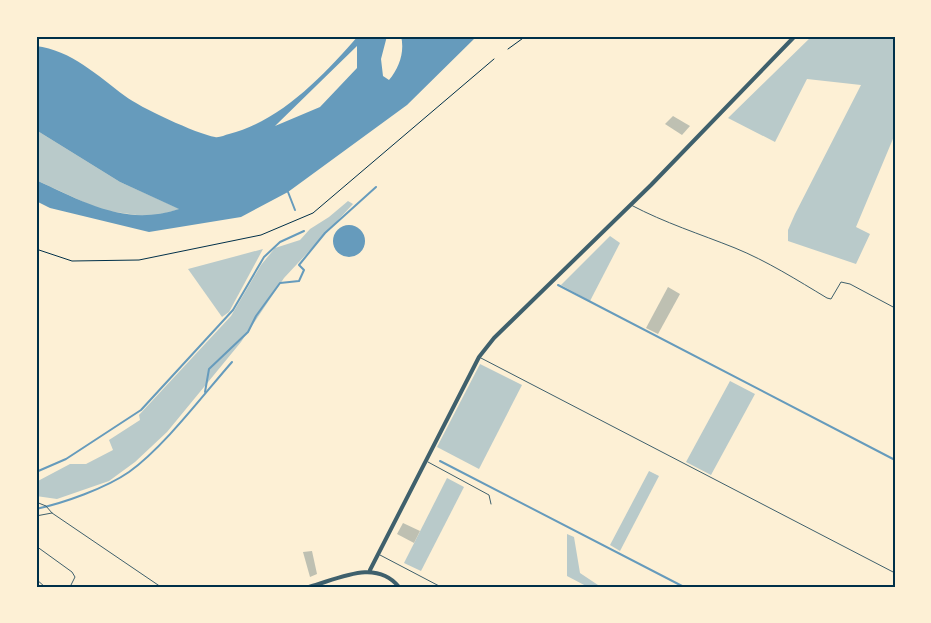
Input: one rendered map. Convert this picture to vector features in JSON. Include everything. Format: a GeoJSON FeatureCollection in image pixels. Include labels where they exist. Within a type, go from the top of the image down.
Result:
{"type":"FeatureCollection","features":[{"type":"Feature","properties":{"kind":"street"},"geometry":{"type":"LineString","coordinates":[[370,570],[479,357],[494,338],[631,204],[795,36]]}},
{"type":"Feature","properties":{"kind":"street"},"geometry":{"type":"LineString","coordinates":[[309,587],[370,570],[382,573],[399,587]]}},
{"type":"Feature","properties":{"kind":"lane"},"geometry":{"type":"LineString","coordinates":[[631,204],[659,220],[736,249],[778,269],[827,298],[831,299],[842,282],[850,284],[895,308]]}},
{"type":"Feature","properties":{"kind":"lane"},"geometry":{"type":"LineString","coordinates":[[479,357],[895,573]]}},
{"type":"Feature","properties":{"kind":"lane"},"geometry":{"type":"LineString","coordinates":[[425,460],[489,495],[491,504]]}},
{"type":"Feature","properties":{"kind":"lane"},"geometry":{"type":"LineString","coordinates":[[37,502],[162,587]]}},
{"type":"Feature","properties":{"kind":"lane"},"geometry":{"type":"LineString","coordinates":[[36,516],[52,513]]}},
{"type":"Feature","properties":{"kind":"lane"},"geometry":{"type":"LineString","coordinates":[[36,546],[72,572],[76,577],[70,587]]}},
{"type":"Feature","properties":{"kind":"lane"},"geometry":{"type":"LineString","coordinates":[[377,554],[441,587]]}},
{"type":"Feature","properties":{"kind":"lane"},"geometry":{"type":"LineString","coordinates":[[36,579],[45,587]]}},
{"type":"Feature","properties":{"kind":"path"},"geometry":{"type":"LineString","coordinates":[[508,50],[526,36]]}},
{"type":"Feature","properties":{"kind":"path"},"geometry":{"type":"LineString","coordinates":[[36,249],[72,261],[139,260],[261,235],[313,213],[494,59]]}},
{"type":"Feature","properties":{"kind":"shaded area"},"geometry":{"type":"Polygon","coordinates":[[[812,36],[895,36],[895,134],[856,227],[870,234],[856,264],[788,241],[788,230],[861,85],[807,79],[775,142],[728,118],[812,36]]]}},
{"type":"Feature","properties":{"kind":"shaded area"},"geometry":{"type":"Polygon","coordinates":[[[36,130],[120,182],[180,209],[151,217],[101,210],[36,180],[36,130]]]}},
{"type":"Feature","properties":{"kind":"shaded area"},"geometry":{"type":"Polygon","coordinates":[[[348,201],[353,204],[284,278],[241,342],[167,432],[135,462],[109,481],[57,499],[36,496],[36,482],[70,464],[86,464],[113,450],[109,440],[140,420],[139,415],[231,316],[261,265],[275,248],[300,240],[310,229],[329,217],[348,201]]]}},
{"type":"Feature","properties":{"kind":"shaded area"},"geometry":{"type":"Polygon","coordinates":[[[610,236],[620,243],[590,301],[561,285],[610,236]]]}},
{"type":"Feature","properties":{"kind":"shaded area"},"geometry":{"type":"Polygon","coordinates":[[[263,249],[229,312],[222,317],[188,269],[263,249]]]}},
{"type":"Feature","properties":{"kind":"shaded area"},"geometry":{"type":"Polygon","coordinates":[[[480,364],[522,385],[479,469],[437,447],[480,364]]]}},
{"type":"Feature","properties":{"kind":"shaded area"},"geometry":{"type":"Polygon","coordinates":[[[730,381],[755,394],[711,475],[686,462],[730,381]]]}},
{"type":"Feature","properties":{"kind":"shaded area"},"geometry":{"type":"Polygon","coordinates":[[[649,471],[659,476],[620,551],[610,545],[649,471]]]}},
{"type":"Feature","properties":{"kind":"shaded area"},"geometry":{"type":"Polygon","coordinates":[[[447,478],[464,487],[421,571],[404,563],[447,478]]]}},
{"type":"Feature","properties":{"kind":"shaded area"},"geometry":{"type":"Polygon","coordinates":[[[567,534],[574,537],[580,573],[601,587],[588,587],[567,576],[567,534]]]}},
{"type":"Feature","properties":{"kind":"water"},"geometry":{"type":"Polygon","coordinates":[[[358,36],[387,36],[381,59],[383,76],[389,80],[400,60],[401,36],[477,36],[407,105],[288,192],[241,217],[149,232],[50,208],[36,201],[36,180],[88,204],[123,214],[160,214],[179,209],[120,182],[36,130],[36,46],[49,48],[72,58],[132,101],[155,113],[182,126],[217,137],[248,128],[284,108],[316,81],[358,36]],[[357,46],[275,126],[320,107],[357,68],[357,46]]]}},
{"type":"Feature","properties":{"kind":"water"},"geometry":{"type":"Polygon","coordinates":[[[349,225],[355,226],[360,230],[364,235],[364,247],[360,252],[355,256],[349,257],[343,256],[338,252],[334,247],[333,241],[334,235],[338,230],[343,226],[349,225]]]}},
{"type":"Feature","properties":{"kind":"building"},"geometry":{"type":"Polygon","coordinates":[[[673,116],[690,126],[682,135],[665,124],[673,116]]]}},
{"type":"Feature","properties":{"kind":"building"},"geometry":{"type":"Polygon","coordinates":[[[668,287],[680,294],[658,334],[646,328],[668,287]]]}},
{"type":"Feature","properties":{"kind":"building"},"geometry":{"type":"Polygon","coordinates":[[[403,523],[420,531],[414,543],[397,534],[403,523]]]}},
{"type":"Feature","properties":{"kind":"building"},"geometry":{"type":"Polygon","coordinates":[[[312,551],[317,574],[310,577],[303,552],[312,551]]]}},
{"type":"Feature","properties":{"kind":"waterway"},"geometry":{"type":"LineString","coordinates":[[205,392],[209,369],[248,332],[256,316],[280,283],[299,281],[304,270],[299,265],[325,233],[376,187]]}},
{"type":"Feature","properties":{"kind":"waterway"},"geometry":{"type":"LineString","coordinates":[[288,192],[295,210]]}},
{"type":"Feature","properties":{"kind":"waterway"},"geometry":{"type":"LineString","coordinates":[[36,472],[66,459],[141,410],[233,310],[264,257],[280,242],[304,231]]}},
{"type":"Feature","properties":{"kind":"waterway"},"geometry":{"type":"LineString","coordinates":[[558,285],[895,460]]}},
{"type":"Feature","properties":{"kind":"waterway"},"geometry":{"type":"LineString","coordinates":[[36,509],[84,494],[109,484],[129,472],[156,449],[232,362]]}},
{"type":"Feature","properties":{"kind":"waterway"},"geometry":{"type":"LineString","coordinates":[[440,461],[684,587]]}}]}
